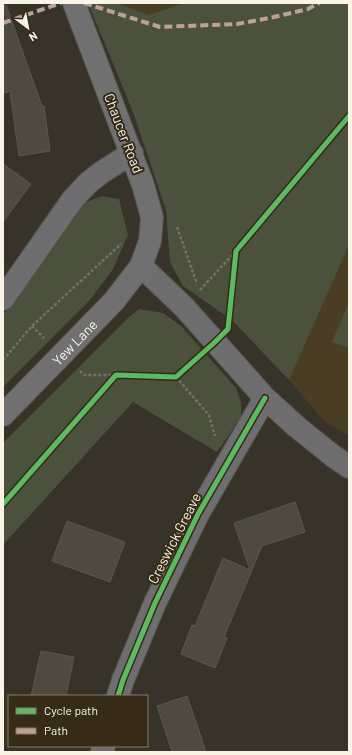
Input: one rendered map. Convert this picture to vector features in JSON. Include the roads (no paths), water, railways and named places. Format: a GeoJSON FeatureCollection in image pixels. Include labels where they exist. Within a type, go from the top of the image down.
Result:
{"type":"FeatureCollection","features":[{"type":"Feature","properties":{"kind":"main road","name":"Chaucer Road"},"geometry":{"type":"LineString","coordinates":[[74,3],[132,153],[152,217],[150,241],[141,266]]}},
{"type":"Feature","properties":{"kind":"main road","name":"Yew Lane"},"geometry":{"type":"LineString","coordinates":[[3,415],[114,301],[141,266]]}},
{"type":"Feature","properties":{"kind":"street"},"geometry":{"type":"LineString","coordinates":[[3,299],[73,199],[88,183],[102,172],[132,153]]}},
{"type":"Feature","properties":{"kind":"street"},"geometry":{"type":"LineString","coordinates":[[141,266],[184,307],[265,398],[321,446],[349,467]]}},
{"type":"Feature","properties":{"kind":"street","name":"Creswick Greave"},"geometry":{"type":"LineString","coordinates":[[118,695],[155,602],[198,514],[265,398]]}}]}
